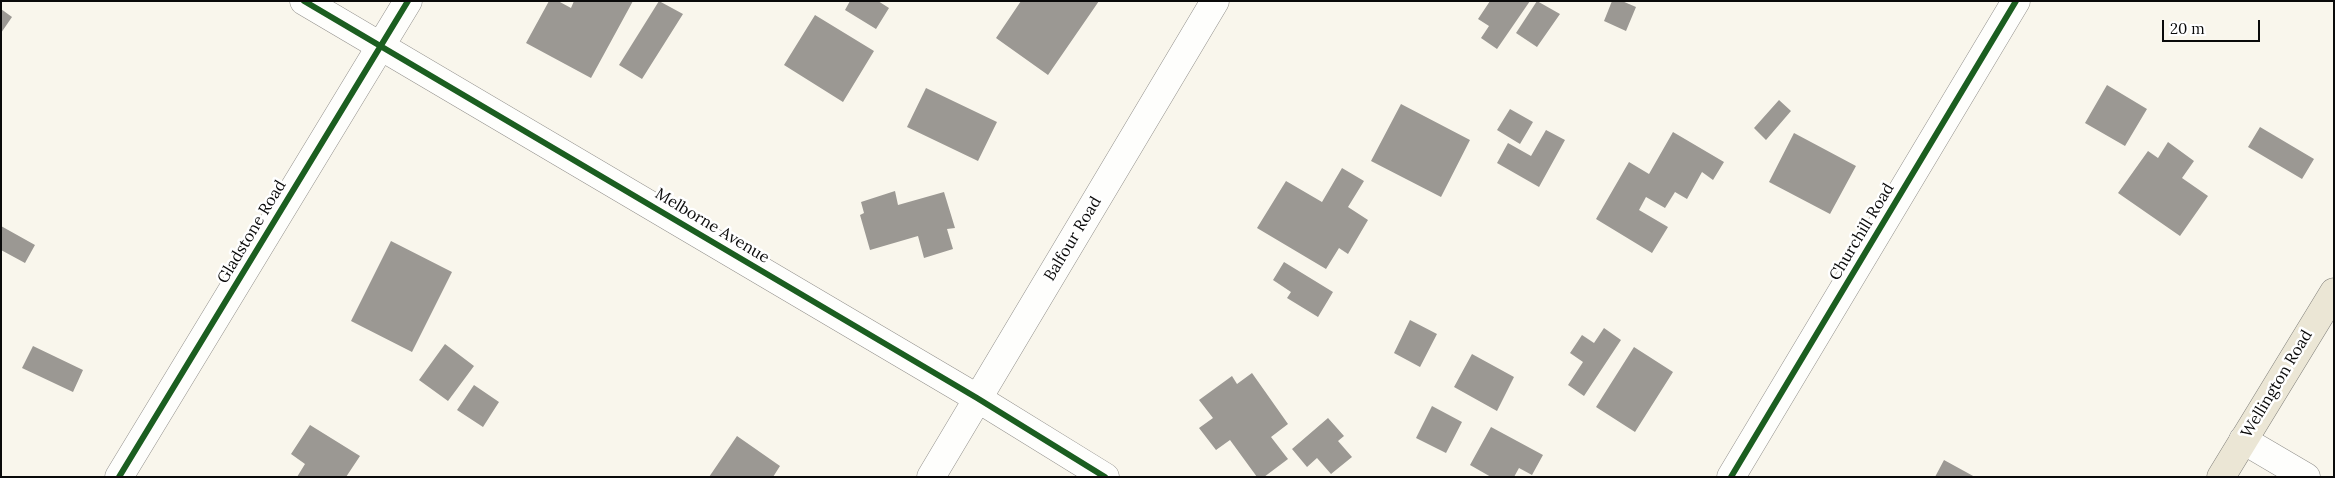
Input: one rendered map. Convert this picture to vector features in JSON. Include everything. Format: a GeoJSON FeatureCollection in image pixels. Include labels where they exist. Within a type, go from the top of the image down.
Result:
{"type":"FeatureCollection","features":[{"type":"Feature","properties":{"kind":"main road","name":"Wellington Road"},"geometry":{"type":"LineString","coordinates":[[2221,477],[2334,292]]}},
{"type":"Feature","properties":{"kind":"street","name":"Melborne Avenue"},"geometry":{"type":"LineString","coordinates":[[304,1],[977,398],[1105,477]]}},
{"type":"Feature","properties":{"kind":"street","name":"Gladstone Road"},"geometry":{"type":"LineString","coordinates":[[119,477],[408,1]]}},
{"type":"Feature","properties":{"kind":"street","name":"Balfour Road"},"geometry":{"type":"LineString","coordinates":[[931,477],[1215,1]]}},
{"type":"Feature","properties":{"kind":"street","name":"Churchill Road"},"geometry":{"type":"LineString","coordinates":[[1731,477],[2016,1]]}},
{"type":"Feature","properties":{"kind":"street"},"geometry":{"type":"LineString","coordinates":[[2243,440],[2306,477]]}},
{"type":"Feature","properties":{"kind":"building"},"geometry":{"type":"Polygon","coordinates":[[[549,1],[558,1],[571,8],[574,1],[633,1],[591,78],[526,43],[549,1]]]}},
{"type":"Feature","properties":{"kind":"building"},"geometry":{"type":"Polygon","coordinates":[[[659,1],[683,14],[642,79],[619,65],[659,1]]]}},
{"type":"Feature","properties":{"kind":"building"},"geometry":{"type":"Polygon","coordinates":[[[850,1],[878,1],[889,8],[876,29],[845,10],[850,1]]]}},
{"type":"Feature","properties":{"kind":"building"},"geometry":{"type":"Polygon","coordinates":[[[1021,1],[1099,1],[1048,75],[996,38],[1021,1]]]}},
{"type":"Feature","properties":{"kind":"building"},"geometry":{"type":"Polygon","coordinates":[[[1490,1],[1530,1],[1497,49],[1481,38],[1489,26],[1478,19],[1490,1]]]}},
{"type":"Feature","properties":{"kind":"building"},"geometry":{"type":"Polygon","coordinates":[[[1537,1],[1560,14],[1537,47],[1516,33],[1537,1]]]}},
{"type":"Feature","properties":{"kind":"building"},"geometry":{"type":"Polygon","coordinates":[[[1612,1],[1622,1],[1636,7],[1626,31],[1604,21],[1612,1]]]}},
{"type":"Feature","properties":{"kind":"building"},"geometry":{"type":"Polygon","coordinates":[[[1,9],[12,17],[1,33],[1,9]]]}},
{"type":"Feature","properties":{"kind":"building"},"geometry":{"type":"Polygon","coordinates":[[[815,15],[874,51],[843,102],[784,65],[815,15]]]}},
{"type":"Feature","properties":{"kind":"building"},"geometry":{"type":"Polygon","coordinates":[[[2107,85],[2147,109],[2125,146],[2085,123],[2107,85]]]}},
{"type":"Feature","properties":{"kind":"building"},"geometry":{"type":"Polygon","coordinates":[[[926,88],[997,122],[978,161],[907,127],[926,88]]]}},
{"type":"Feature","properties":{"kind":"building"},"geometry":{"type":"Polygon","coordinates":[[[1779,100],[1791,111],[1766,140],[1754,128],[1779,100]]]}},
{"type":"Feature","properties":{"kind":"building"},"geometry":{"type":"Polygon","coordinates":[[[1401,104],[1470,140],[1441,197],[1371,161],[1401,104]]]}},
{"type":"Feature","properties":{"kind":"building"},"geometry":{"type":"Polygon","coordinates":[[[1510,109],[1533,122],[1520,144],[1497,130],[1510,109]]]}},
{"type":"Feature","properties":{"kind":"building"},"geometry":{"type":"Polygon","coordinates":[[[2260,127],[2314,159],[2302,179],[2248,147],[2260,127]]]}},
{"type":"Feature","properties":{"kind":"building"},"geometry":{"type":"Polygon","coordinates":[[[1546,130],[1565,140],[1539,187],[1497,163],[1508,143],[1531,156],[1546,130]]]}},
{"type":"Feature","properties":{"kind":"building"},"geometry":{"type":"Polygon","coordinates":[[[1673,132],[1724,162],[1713,180],[1702,172],[1687,199],[1675,192],[1665,208],[1646,197],[1639,210],[1668,227],[1652,253],[1596,219],[1629,162],[1649,174],[1673,132]]]}},
{"type":"Feature","properties":{"kind":"building"},"geometry":{"type":"Polygon","coordinates":[[[1794,133],[1856,166],[1830,214],[1769,182],[1794,133]]]}},
{"type":"Feature","properties":{"kind":"building"},"geometry":{"type":"Polygon","coordinates":[[[2168,142],[2194,161],[2182,178],[2208,196],[2180,236],[2118,193],[2148,151],[2158,158],[2168,142]]]}},
{"type":"Feature","properties":{"kind":"building"},"geometry":{"type":"Polygon","coordinates":[[[1342,168],[1364,181],[1348,207],[1368,220],[1348,254],[1339,248],[1326,269],[1257,228],[1286,181],[1322,202],[1342,168]]]}},
{"type":"Feature","properties":{"kind":"building"},"geometry":{"type":"Polygon","coordinates":[[[895,191],[898,205],[944,192],[955,228],[947,229],[953,249],[924,258],[918,236],[870,250],[860,215],[864,213],[861,202],[895,191]]]}},
{"type":"Feature","properties":{"kind":"building"},"geometry":{"type":"Polygon","coordinates":[[[1,226],[35,245],[25,263],[1,250],[1,226]]]}},
{"type":"Feature","properties":{"kind":"building"},"geometry":{"type":"Polygon","coordinates":[[[391,241],[452,272],[412,352],[351,321],[391,241]]]}},
{"type":"Feature","properties":{"kind":"building"},"geometry":{"type":"Polygon","coordinates":[[[1284,262],[1333,292],[1318,317],[1287,298],[1291,292],[1273,280],[1284,262]]]}},
{"type":"Feature","properties":{"kind":"building"},"geometry":{"type":"Polygon","coordinates":[[[1410,320],[1437,334],[1420,367],[1394,353],[1410,320]]]}},
{"type":"Feature","properties":{"kind":"building"},"geometry":{"type":"Polygon","coordinates":[[[1604,328],[1621,340],[1584,396],[1568,385],[1583,362],[1570,353],[1582,335],[1594,343],[1604,328]]]}},
{"type":"Feature","properties":{"kind":"building"},"geometry":{"type":"Polygon","coordinates":[[[445,344],[474,366],[448,401],[419,380],[445,344]]]}},
{"type":"Feature","properties":{"kind":"building"},"geometry":{"type":"Polygon","coordinates":[[[33,346],[83,370],[73,392],[22,368],[33,346]]]}},
{"type":"Feature","properties":{"kind":"building"},"geometry":{"type":"Polygon","coordinates":[[[1634,347],[1673,372],[1635,432],[1596,407],[1634,347]]]}},
{"type":"Feature","properties":{"kind":"building"},"geometry":{"type":"Polygon","coordinates":[[[1472,354],[1514,377],[1497,411],[1454,387],[1472,354]]]}},
{"type":"Feature","properties":{"kind":"building"},"geometry":{"type":"Polygon","coordinates":[[[1252,373],[1288,424],[1271,437],[1288,459],[1264,477],[1257,477],[1230,440],[1216,450],[1199,428],[1213,418],[1199,400],[1232,376],[1237,384],[1252,373]]]}},
{"type":"Feature","properties":{"kind":"building"},"geometry":{"type":"Polygon","coordinates":[[[474,385],[499,402],[483,427],[457,410],[474,385]]]}},
{"type":"Feature","properties":{"kind":"building"},"geometry":{"type":"Polygon","coordinates":[[[1432,406],[1462,422],[1446,453],[1416,438],[1432,406]]]}},
{"type":"Feature","properties":{"kind":"building"},"geometry":{"type":"Polygon","coordinates":[[[1328,418],[1344,436],[1338,441],[1352,457],[1331,474],[1317,458],[1307,467],[1292,449],[1328,418]]]}},
{"type":"Feature","properties":{"kind":"building"},"geometry":{"type":"Polygon","coordinates":[[[310,425],[360,456],[346,477],[297,477],[305,464],[291,454],[310,425]]]}},
{"type":"Feature","properties":{"kind":"building"},"geometry":{"type":"Polygon","coordinates":[[[1491,427],[1543,455],[1532,475],[1519,468],[1514,477],[1491,477],[1470,465],[1491,427]]]}},
{"type":"Feature","properties":{"kind":"building"},"geometry":{"type":"Polygon","coordinates":[[[737,436],[780,466],[773,477],[709,477],[737,436]]]}},
{"type":"Feature","properties":{"kind":"building"},"geometry":{"type":"Polygon","coordinates":[[[1944,460],[1975,477],[1935,477],[1944,460]]]}},
{"type":"Feature","properties":{"kind":"cycle path"},"geometry":{"type":"LineString","coordinates":[[304,1],[977,398],[1105,477]]}},
{"type":"Feature","properties":{"kind":"cycle path"},"geometry":{"type":"LineString","coordinates":[[119,477],[408,1]]}},
{"type":"Feature","properties":{"kind":"cycle path"},"geometry":{"type":"LineString","coordinates":[[1731,477],[2016,1]]}}]}
